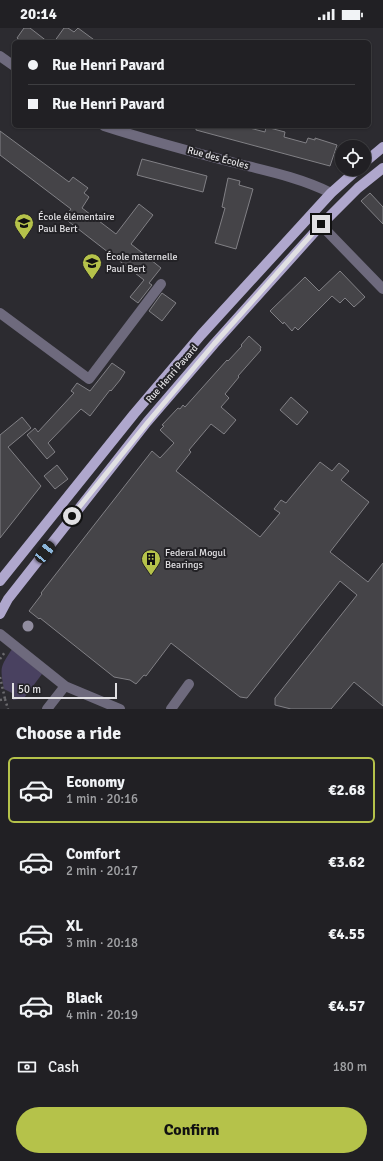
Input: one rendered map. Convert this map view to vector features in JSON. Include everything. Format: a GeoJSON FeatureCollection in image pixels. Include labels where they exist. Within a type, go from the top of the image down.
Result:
{"type":"FeatureCollection","features":[{"type":"Feature","properties":{"kind":"main road"},"geometry":{"type":"LineString","coordinates":[[371,157],[383,147]]}},
{"type":"Feature","properties":{"kind":"main road","name":"Rue Henri Pavard"},"geometry":{"type":"LineString","coordinates":[[0,614],[8,599],[148,422],[214,344],[321,224],[358,188],[383,168]]}},
{"type":"Feature","properties":{"kind":"main road","name":"Rue Henri Pavard"},"geometry":{"type":"LineString","coordinates":[[1,579],[190,347],[331,193],[350,176]]}},
{"type":"Feature","properties":{"kind":"street"},"geometry":{"type":"LineString","coordinates":[[0,56],[12,65]]}},
{"type":"Feature","properties":{"kind":"street","name":"Rue des Écoles"},"geometry":{"type":"LineString","coordinates":[[110,128],[165,145],[279,174],[321,188],[331,193]]}},
{"type":"Feature","properties":{"kind":"street"},"geometry":{"type":"LineString","coordinates":[[321,224],[383,289]]}},
{"type":"Feature","properties":{"kind":"street"},"geometry":{"type":"LineString","coordinates":[[0,313],[89,379],[161,284]]}},
{"type":"Feature","properties":{"kind":"street"},"geometry":{"type":"LineString","coordinates":[[0,634],[65,686],[120,709]]}},
{"type":"Feature","properties":{"kind":"street"},"geometry":{"type":"LineString","coordinates":[[171,709],[189,684]]}},
{"type":"Feature","properties":{"kind":"street"},"geometry":{"type":"LineString","coordinates":[[47,709],[65,686]]}},
{"type":"Feature","properties":{"kind":"path"},"geometry":{"type":"LineString","coordinates":[[0,677],[8,709]]}},
{"type":"Feature","properties":{"kind":"path"},"geometry":{"type":"LineString","coordinates":[[0,700],[5,699]]}},
{"type":"Feature","properties":{"kind":"shaded area"},"geometry":{"type":"Polygon","coordinates":[[[12,649],[42,674],[24,698],[13,700],[12,693],[4,689],[2,676],[3,664],[12,649]]]}},
{"type":"Feature","properties":{"kind":"building"},"geometry":{"type":"Polygon","coordinates":[[[24,28],[30,28],[45,40],[20,40],[17,38],[24,28]]]}},
{"type":"Feature","properties":{"kind":"building"},"geometry":{"type":"Polygon","coordinates":[[[64,28],[68,28],[74,32],[78,28],[94,40],[55,40],[64,28]]]}},
{"type":"Feature","properties":{"kind":"building"},"geometry":{"type":"Polygon","coordinates":[[[196,128],[250,128],[265,132],[266,128],[270,128],[285,132],[284,137],[306,143],[308,138],[315,140],[315,138],[335,144],[335,151],[330,166],[196,130],[196,128]]]}},
{"type":"Feature","properties":{"kind":"building"},"geometry":{"type":"Polygon","coordinates":[[[0,131],[69,182],[73,177],[88,188],[84,193],[89,197],[82,208],[116,234],[139,204],[153,215],[131,244],[161,268],[149,283],[152,285],[138,303],[130,297],[144,280],[64,218],[71,209],[0,155],[0,131]]]}},
{"type":"Feature","properties":{"kind":"building"},"geometry":{"type":"Polygon","coordinates":[[[142,159],[207,176],[203,192],[137,175],[142,159]]]}},
{"type":"Feature","properties":{"kind":"building"},"geometry":{"type":"Polygon","coordinates":[[[228,178],[240,181],[239,185],[253,189],[236,249],[215,243],[225,208],[222,207],[228,178]]]}},
{"type":"Feature","properties":{"kind":"building"},"geometry":{"type":"Polygon","coordinates":[[[370,193],[383,207],[383,224],[361,201],[370,193]]]}},
{"type":"Feature","properties":{"kind":"building"},"geometry":{"type":"Polygon","coordinates":[[[340,271],[365,297],[354,307],[345,298],[340,303],[332,296],[298,330],[295,327],[292,331],[284,322],[283,324],[270,311],[305,277],[319,291],[340,271]]]}},
{"type":"Feature","properties":{"kind":"building"},"geometry":{"type":"Polygon","coordinates":[[[162,293],[176,303],[162,321],[149,311],[162,293]]]}},
{"type":"Feature","properties":{"kind":"building","name":"Federal Mogul Bearings"},"geometry":{"type":"Polygon","coordinates":[[[249,336],[261,347],[261,350],[238,376],[239,377],[225,394],[229,398],[221,407],[236,420],[224,434],[211,424],[189,450],[191,452],[176,471],[260,537],[280,513],[274,509],[281,500],[286,503],[320,462],[332,471],[339,463],[349,471],[341,480],[369,502],[330,552],[368,582],[383,563],[383,706],[354,682],[331,709],[291,709],[275,705],[275,698],[357,595],[340,581],[247,698],[240,697],[171,643],[146,676],[144,675],[136,684],[130,680],[114,677],[40,618],[39,619],[29,611],[42,594],[41,593],[152,451],[160,458],[174,443],[160,430],[164,426],[162,425],[178,408],[180,409],[183,405],[185,407],[227,360],[228,361],[242,346],[241,345],[249,336]]]}},
{"type":"Feature","properties":{"kind":"building"},"geometry":{"type":"Polygon","coordinates":[[[112,363],[125,372],[120,380],[111,391],[110,390],[90,416],[81,409],[48,443],[55,452],[47,459],[27,435],[35,428],[38,432],[74,393],[71,391],[77,383],[90,391],[112,363]]]}},
{"type":"Feature","properties":{"kind":"building"},"geometry":{"type":"Polygon","coordinates":[[[291,397],[308,412],[297,425],[280,410],[291,397]]]}},
{"type":"Feature","properties":{"kind":"building"},"geometry":{"type":"Polygon","coordinates":[[[22,417],[31,428],[8,447],[41,486],[0,538],[0,435],[22,417]]]}},
{"type":"Feature","properties":{"kind":"building"},"geometry":{"type":"Polygon","coordinates":[[[57,465],[68,479],[55,489],[44,476],[57,465]]]}},
{"type":"Feature","properties":{"kind":"place","name":"École élémentaire Paul Bert"},"geometry":{"type":"Point","coordinates":[24,240]}},
{"type":"Feature","properties":{"kind":"place","name":"École maternelle Paul Bert"},"geometry":{"type":"Point","coordinates":[92,280]}},
{"type":"Feature","properties":{"kind":"place","name":"Federal Mogul Bearings"},"geometry":{"type":"Point","coordinates":[151,576]}},
{"type":"Feature","properties":{"kind":"route"},"geometry":{"type":"LineString","coordinates":[[72,516],[148,422],[214,344],[321,224]]}}]}
